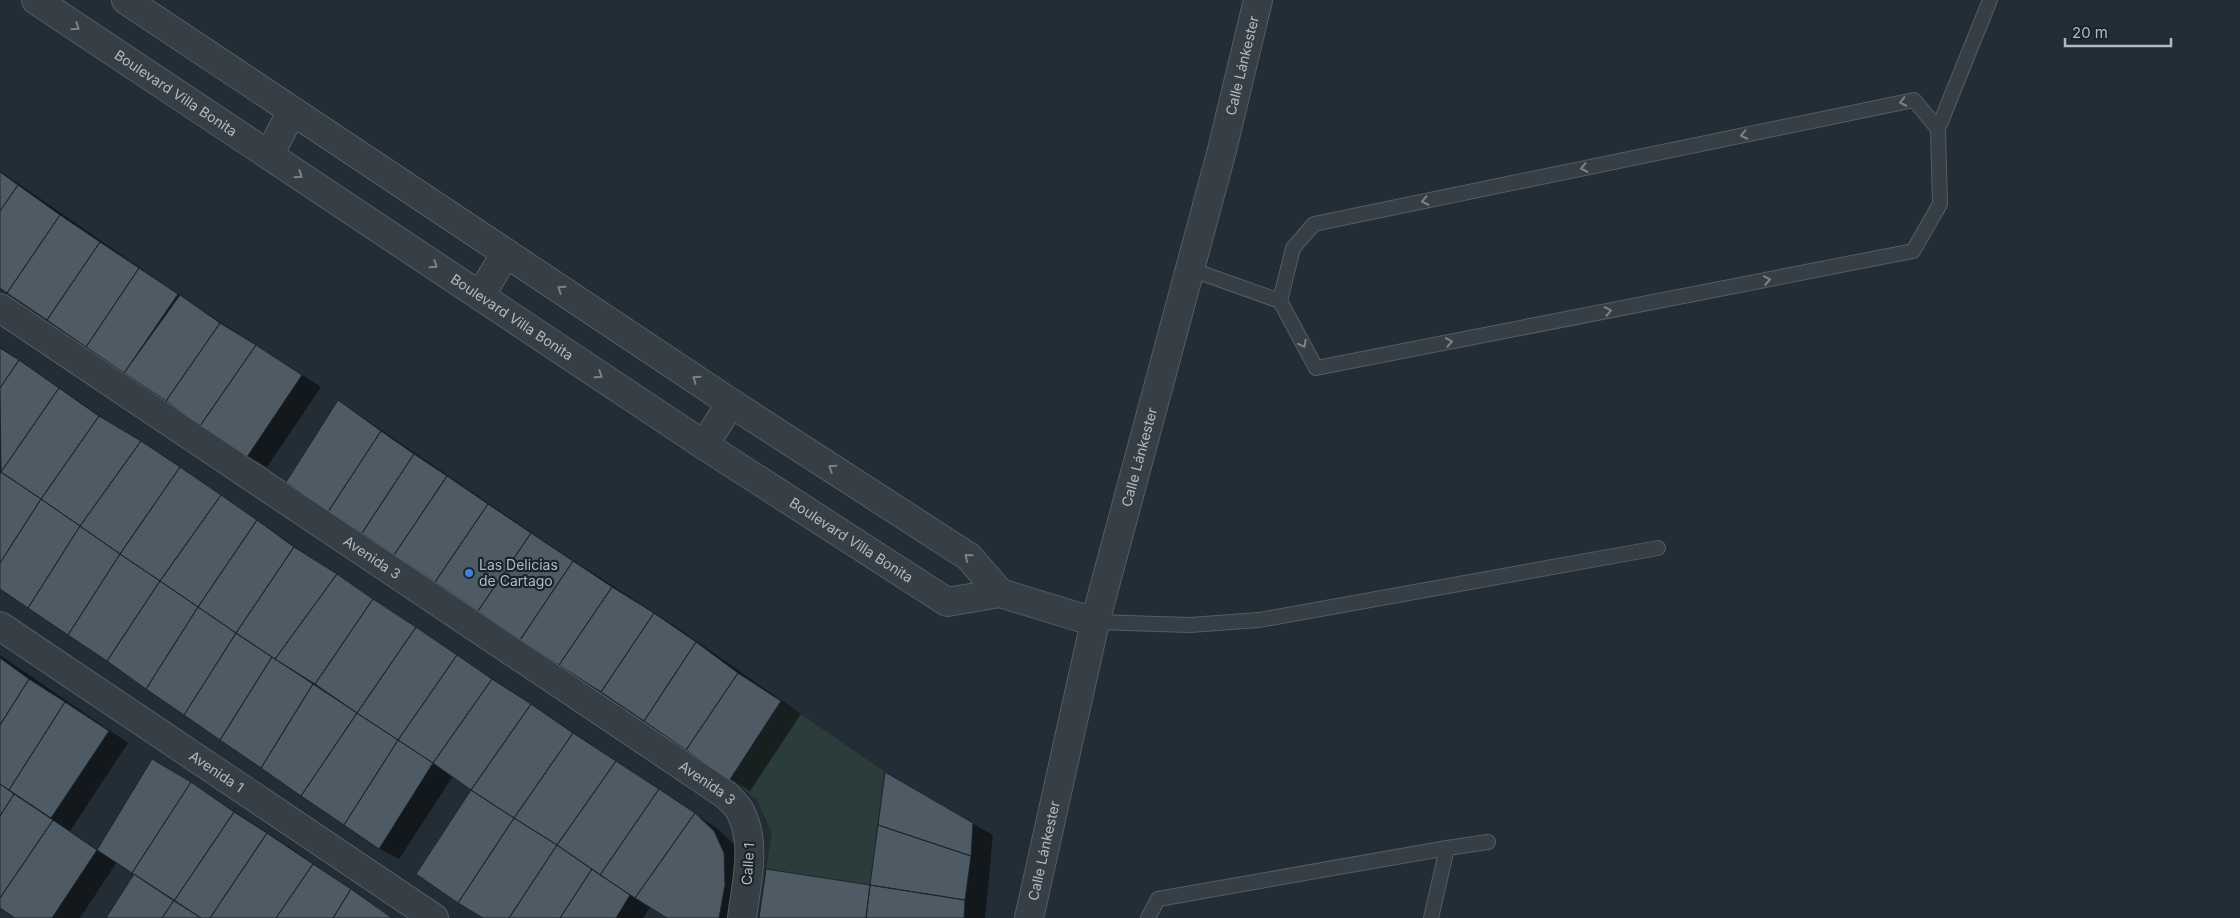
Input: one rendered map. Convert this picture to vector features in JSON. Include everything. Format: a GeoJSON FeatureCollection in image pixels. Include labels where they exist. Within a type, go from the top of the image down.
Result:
{"type":"FeatureCollection","features":[{"type":"Feature","properties":{"kind":"street"},"geometry":{"type":"LineString","coordinates":[[126,0],[731,402],[970,557],[1000,593]]}},
{"type":"Feature","properties":{"kind":"street","name":"Calle Lánkester"},"geometry":{"type":"LineString","coordinates":[[1029,918],[1095,622],[1222,150],[1258,0]]}},
{"type":"Feature","properties":{"kind":"street","name":"Boulevard Villa Bonita"},"geometry":{"type":"LineString","coordinates":[[38,1],[704,445],[947,602],[1000,593],[1095,622]]}},
{"type":"Feature","properties":{"kind":"street"},"geometry":{"type":"LineString","coordinates":[[268,155],[292,111]]}},
{"type":"Feature","properties":{"kind":"street"},"geometry":{"type":"LineString","coordinates":[[480,296],[506,253]]}},
{"type":"Feature","properties":{"kind":"street","name":"Avenida 3"},"geometry":{"type":"LineString","coordinates":[[0,308],[726,795],[740,811]]}},
{"type":"Feature","properties":{"kind":"street"},"geometry":{"type":"LineString","coordinates":[[704,445],[731,402]]}},
{"type":"Feature","properties":{"kind":"street","name":"Avenida 1"},"geometry":{"type":"LineString","coordinates":[[0,626],[434,918]]}},
{"type":"Feature","properties":{"kind":"street","name":"Calle 1"},"geometry":{"type":"LineString","coordinates":[[740,811],[750,836],[748,874],[742,918]]}},
{"type":"Feature","properties":{"kind":"lane"},"geometry":{"type":"LineString","coordinates":[[1938,129],[1914,100],[1314,224],[1293,248],[1280,301],[1316,368],[1913,251],[1940,204],[1938,129],[1990,0]]}},
{"type":"Feature","properties":{"kind":"lane"},"geometry":{"type":"LineString","coordinates":[[1190,269],[1280,301]]}},
{"type":"Feature","properties":{"kind":"lane"},"geometry":{"type":"LineString","coordinates":[[1095,622],[1190,625],[1259,620],[1658,548]]}},
{"type":"Feature","properties":{"kind":"lane"},"geometry":{"type":"LineString","coordinates":[[1148,918],[1158,899],[1488,842]]}},
{"type":"Feature","properties":{"kind":"lane"},"geometry":{"type":"LineString","coordinates":[[1431,918],[1447,848]]}},
{"type":"Feature","properties":{"kind":"shaded area"},"geometry":{"type":"Polygon","coordinates":[[[781,701],[884,771],[870,885],[766,869],[772,833],[757,800],[738,784],[729,781],[781,701]]]}},
{"type":"Feature","properties":{"kind":"building"},"geometry":{"type":"Polygon","coordinates":[[[0,172],[18,185],[0,211],[0,172]]]}},
{"type":"Feature","properties":{"kind":"building"},"geometry":{"type":"Polygon","coordinates":[[[18,185],[60,215],[7,293],[0,288],[0,211],[18,185]]]}},
{"type":"Feature","properties":{"kind":"building"},"geometry":{"type":"Polygon","coordinates":[[[60,215],[100,242],[47,320],[7,293],[60,215]]]}},
{"type":"Feature","properties":{"kind":"building"},"geometry":{"type":"Polygon","coordinates":[[[100,242],[139,268],[86,347],[47,320],[100,242]]]}},
{"type":"Feature","properties":{"kind":"building"},"geometry":{"type":"Polygon","coordinates":[[[139,268],[178,294],[124,373],[86,347],[139,268]]]}},
{"type":"Feature","properties":{"kind":"building"},"geometry":{"type":"Polygon","coordinates":[[[180,295],[220,323],[166,401],[124,373],[180,295]]]}},
{"type":"Feature","properties":{"kind":"building"},"geometry":{"type":"Polygon","coordinates":[[[220,323],[256,345],[200,426],[166,401],[220,323]]]}},
{"type":"Feature","properties":{"kind":"building"},"geometry":{"type":"Polygon","coordinates":[[[256,345],[302,375],[247,457],[200,426],[256,345]]]}},
{"type":"Feature","properties":{"kind":"building"},"geometry":{"type":"Polygon","coordinates":[[[0,348],[19,360],[0,388],[0,348]]]}},
{"type":"Feature","properties":{"kind":"building"},"geometry":{"type":"Polygon","coordinates":[[[19,360],[59,388],[1,472],[0,388],[19,360]]]}},
{"type":"Feature","properties":{"kind":"building"},"geometry":{"type":"Polygon","coordinates":[[[59,388],[99,416],[41,499],[1,472],[59,388]]]}},
{"type":"Feature","properties":{"kind":"building"},"geometry":{"type":"Polygon","coordinates":[[[338,400],[381,431],[328,512],[286,482],[338,400]]]}},
{"type":"Feature","properties":{"kind":"building"},"geometry":{"type":"Polygon","coordinates":[[[99,416],[141,441],[80,526],[41,499],[99,416]]]}},
{"type":"Feature","properties":{"kind":"building"},"geometry":{"type":"Polygon","coordinates":[[[381,431],[414,454],[362,533],[328,512],[381,431]]]}},
{"type":"Feature","properties":{"kind":"building"},"geometry":{"type":"Polygon","coordinates":[[[141,441],[180,467],[120,554],[80,526],[141,441]]]}},
{"type":"Feature","properties":{"kind":"building"},"geometry":{"type":"Polygon","coordinates":[[[414,454],[447,476],[394,555],[362,533],[414,454]]]}},
{"type":"Feature","properties":{"kind":"building"},"geometry":{"type":"Polygon","coordinates":[[[180,467],[221,495],[160,581],[120,554],[180,467]]]}},
{"type":"Feature","properties":{"kind":"building"},"geometry":{"type":"Polygon","coordinates":[[[1,472],[41,499],[0,563],[0,474],[1,472]]]}},
{"type":"Feature","properties":{"kind":"building"},"geometry":{"type":"Polygon","coordinates":[[[447,476],[488,504],[435,582],[394,555],[447,476]]]}},
{"type":"Feature","properties":{"kind":"building"},"geometry":{"type":"Polygon","coordinates":[[[221,495],[257,520],[198,607],[160,581],[221,495]]]}},
{"type":"Feature","properties":{"kind":"building"},"geometry":{"type":"Polygon","coordinates":[[[41,499],[80,526],[28,608],[0,589],[0,563],[41,499]]]}},
{"type":"Feature","properties":{"kind":"building"},"geometry":{"type":"Polygon","coordinates":[[[488,504],[531,533],[478,611],[435,582],[488,504]]]}},
{"type":"Feature","properties":{"kind":"building"},"geometry":{"type":"Polygon","coordinates":[[[257,520],[294,547],[236,633],[198,607],[257,520]]]}},
{"type":"Feature","properties":{"kind":"building"},"geometry":{"type":"Polygon","coordinates":[[[80,526],[120,554],[68,635],[28,608],[80,526]]]}},
{"type":"Feature","properties":{"kind":"building"},"geometry":{"type":"Polygon","coordinates":[[[531,533],[573,561],[520,640],[478,611],[531,533]]]}},
{"type":"Feature","properties":{"kind":"building"},"geometry":{"type":"Polygon","coordinates":[[[294,547],[337,574],[275,659],[236,633],[294,547]]]}},
{"type":"Feature","properties":{"kind":"building"},"geometry":{"type":"Polygon","coordinates":[[[120,554],[160,581],[107,661],[68,635],[120,554]]]}},
{"type":"Feature","properties":{"kind":"building"},"geometry":{"type":"Polygon","coordinates":[[[573,561],[612,587],[559,665],[520,640],[573,561]]]}},
{"type":"Feature","properties":{"kind":"building"},"geometry":{"type":"Polygon","coordinates":[[[337,574],[373,599],[315,684],[275,659],[337,574]]]}},
{"type":"Feature","properties":{"kind":"building"},"geometry":{"type":"Polygon","coordinates":[[[160,581],[198,607],[146,689],[107,661],[160,581]]]}},
{"type":"Feature","properties":{"kind":"building"},"geometry":{"type":"Polygon","coordinates":[[[612,587],[654,613],[601,692],[559,665],[612,587]]]}},
{"type":"Feature","properties":{"kind":"building"},"geometry":{"type":"Polygon","coordinates":[[[373,599],[416,627],[357,713],[315,684],[373,599]]]}},
{"type":"Feature","properties":{"kind":"building"},"geometry":{"type":"Polygon","coordinates":[[[198,607],[236,633],[184,715],[146,689],[198,607]]]}},
{"type":"Feature","properties":{"kind":"building"},"geometry":{"type":"Polygon","coordinates":[[[654,613],[696,642],[644,721],[601,692],[654,613]]]}},
{"type":"Feature","properties":{"kind":"building"},"geometry":{"type":"Polygon","coordinates":[[[416,627],[457,655],[398,740],[357,713],[416,627]]]}},
{"type":"Feature","properties":{"kind":"building"},"geometry":{"type":"Polygon","coordinates":[[[236,633],[272,657],[220,740],[184,715],[236,633]]]}},
{"type":"Feature","properties":{"kind":"building"},"geometry":{"type":"Polygon","coordinates":[[[696,642],[738,673],[686,750],[644,721],[696,642]]]}},
{"type":"Feature","properties":{"kind":"building"},"geometry":{"type":"Polygon","coordinates":[[[457,655],[492,679],[433,763],[398,740],[457,655]]]}},
{"type":"Feature","properties":{"kind":"building"},"geometry":{"type":"Polygon","coordinates":[[[272,657],[313,684],[261,768],[220,740],[272,657]]]}},
{"type":"Feature","properties":{"kind":"building"},"geometry":{"type":"Polygon","coordinates":[[[0,658],[29,679],[0,725],[0,658]]]}},
{"type":"Feature","properties":{"kind":"building"},"geometry":{"type":"Polygon","coordinates":[[[738,673],[781,701],[729,781],[686,750],[738,673]]]}},
{"type":"Feature","properties":{"kind":"building"},"geometry":{"type":"Polygon","coordinates":[[[29,679],[65,702],[9,790],[0,784],[0,725],[29,679]]]}},
{"type":"Feature","properties":{"kind":"building"},"geometry":{"type":"Polygon","coordinates":[[[492,679],[531,704],[471,790],[433,763],[492,679]]]}},
{"type":"Feature","properties":{"kind":"building"},"geometry":{"type":"Polygon","coordinates":[[[313,684],[357,713],[301,796],[261,768],[313,684]]]}},
{"type":"Feature","properties":{"kind":"building"},"geometry":{"type":"Polygon","coordinates":[[[65,702],[109,731],[51,818],[9,790],[65,702]]]}},
{"type":"Feature","properties":{"kind":"building"},"geometry":{"type":"Polygon","coordinates":[[[531,704],[573,733],[514,818],[471,790],[531,704]]]}},
{"type":"Feature","properties":{"kind":"building"},"geometry":{"type":"Polygon","coordinates":[[[357,713],[398,740],[344,825],[301,796],[357,713]]]}},
{"type":"Feature","properties":{"kind":"building"},"geometry":{"type":"Polygon","coordinates":[[[573,733],[616,761],[557,845],[514,818],[573,733]]]}},
{"type":"Feature","properties":{"kind":"building"},"geometry":{"type":"Polygon","coordinates":[[[398,740],[433,763],[379,849],[344,825],[398,740]]]}},
{"type":"Feature","properties":{"kind":"building"},"geometry":{"type":"Polygon","coordinates":[[[152,759],[191,782],[132,873],[97,850],[152,759]]]}},
{"type":"Feature","properties":{"kind":"building"},"geometry":{"type":"Polygon","coordinates":[[[616,761],[659,789],[600,875],[557,845],[616,761]]]}},
{"type":"Feature","properties":{"kind":"building"},"geometry":{"type":"Polygon","coordinates":[[[885,772],[973,823],[971,856],[878,825],[885,772]]]}},
{"type":"Feature","properties":{"kind":"building"},"geometry":{"type":"Polygon","coordinates":[[[191,782],[234,812],[174,901],[132,873],[191,782]]]}},
{"type":"Feature","properties":{"kind":"building"},"geometry":{"type":"Polygon","coordinates":[[[0,784],[14,794],[0,816],[0,784]]]}},
{"type":"Feature","properties":{"kind":"building"},"geometry":{"type":"Polygon","coordinates":[[[659,789],[695,813],[635,898],[600,875],[659,789]]]}},
{"type":"Feature","properties":{"kind":"building"},"geometry":{"type":"Polygon","coordinates":[[[471,790],[514,818],[458,903],[416,874],[471,790]]]}},
{"type":"Feature","properties":{"kind":"building"},"geometry":{"type":"Polygon","coordinates":[[[14,794],[53,820],[0,898],[0,816],[14,794]]]}},
{"type":"Feature","properties":{"kind":"building"},"geometry":{"type":"Polygon","coordinates":[[[234,812],[267,833],[210,918],[201,918],[174,901],[234,812]]]}},
{"type":"Feature","properties":{"kind":"building"},"geometry":{"type":"Polygon","coordinates":[[[695,813],[714,831],[724,853],[725,885],[719,918],[667,918],[635,898],[695,813]]]}},
{"type":"Feature","properties":{"kind":"building"},"geometry":{"type":"Polygon","coordinates":[[[514,818],[557,845],[509,918],[483,918],[458,903],[514,818]]]}},
{"type":"Feature","properties":{"kind":"building"},"geometry":{"type":"Polygon","coordinates":[[[53,820],[97,850],[52,918],[15,918],[0,908],[0,898],[53,820]]]}},
{"type":"Feature","properties":{"kind":"building"},"geometry":{"type":"Polygon","coordinates":[[[878,825],[971,856],[965,900],[870,885],[878,825]]]}},
{"type":"Feature","properties":{"kind":"building"},"geometry":{"type":"Polygon","coordinates":[[[267,833],[313,864],[276,918],[210,918],[267,833]]]}},
{"type":"Feature","properties":{"kind":"building"},"geometry":{"type":"Polygon","coordinates":[[[557,845],[592,869],[560,918],[509,918],[557,845]]]}},
{"type":"Feature","properties":{"kind":"building"},"geometry":{"type":"Polygon","coordinates":[[[313,864],[351,889],[333,918],[276,918],[313,864]]]}},
{"type":"Feature","properties":{"kind":"building"},"geometry":{"type":"Polygon","coordinates":[[[592,869],[630,895],[616,918],[560,918],[592,869]]]}},
{"type":"Feature","properties":{"kind":"building"},"geometry":{"type":"Polygon","coordinates":[[[766,869],[870,885],[866,918],[759,918],[766,869]]]}},
{"type":"Feature","properties":{"kind":"building"},"geometry":{"type":"Polygon","coordinates":[[[134,874],[174,900],[162,918],[106,918],[134,874]]]}},
{"type":"Feature","properties":{"kind":"building"},"geometry":{"type":"Polygon","coordinates":[[[870,885],[965,900],[964,918],[866,918],[870,885]]]}},
{"type":"Feature","properties":{"kind":"building"},"geometry":{"type":"Polygon","coordinates":[[[351,889],[392,918],[333,918],[351,889]]]}},
{"type":"Feature","properties":{"kind":"building"},"geometry":{"type":"Polygon","coordinates":[[[174,900],[201,918],[162,918],[174,900]]]}},
{"type":"Feature","properties":{"kind":"place","name":"Las Delicias de Cartago"},"geometry":{"type":"Point","coordinates":[469,573]}}]}
